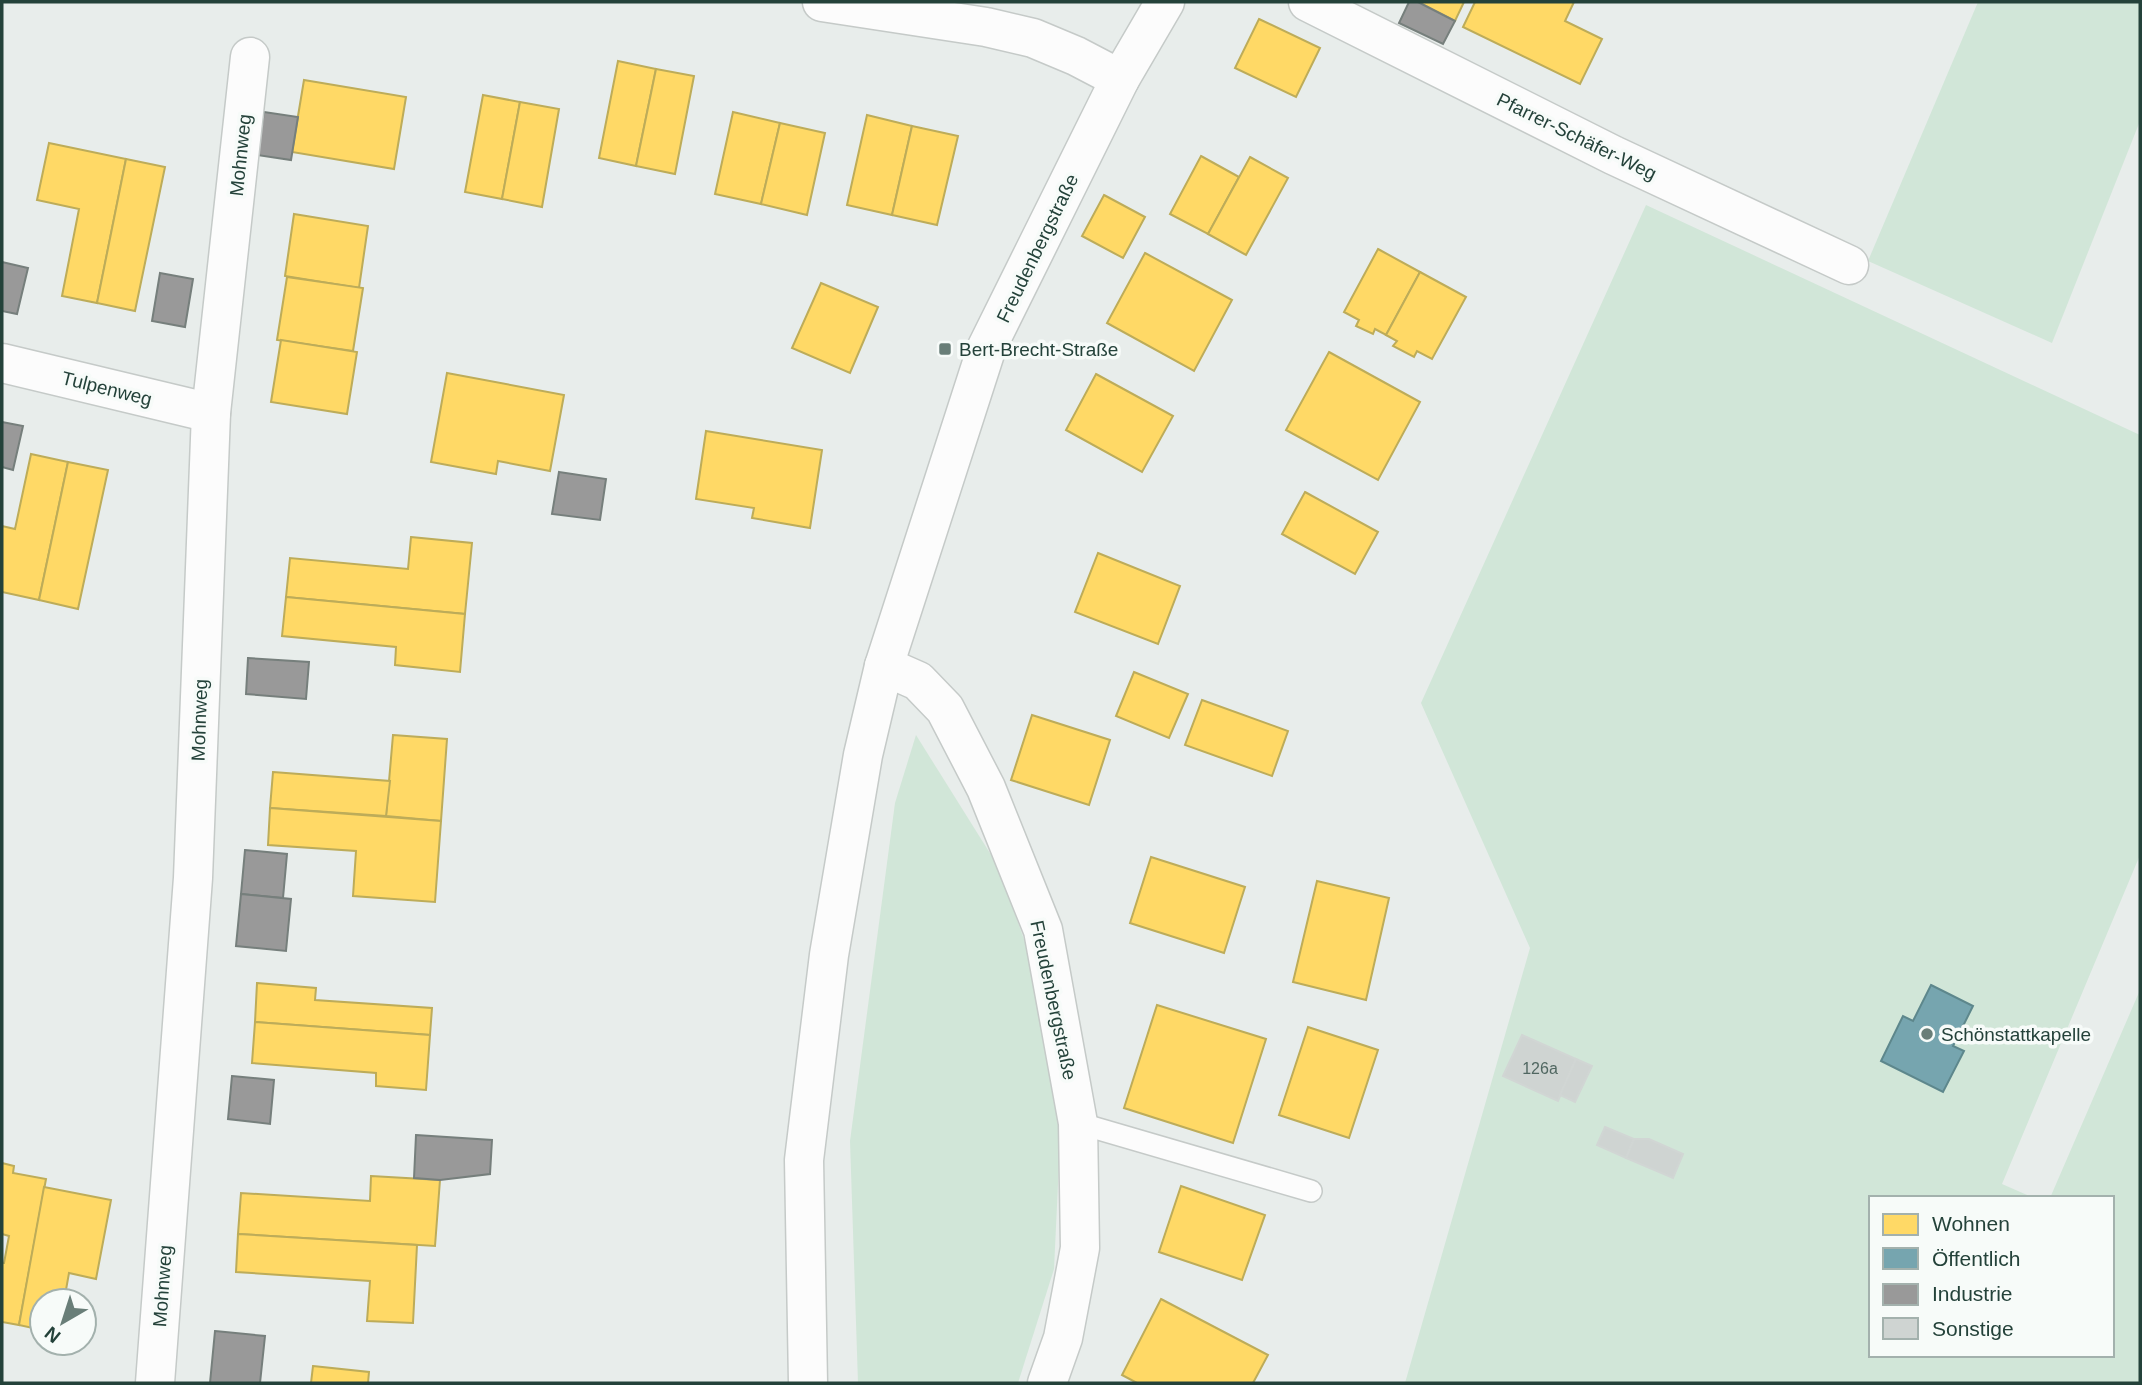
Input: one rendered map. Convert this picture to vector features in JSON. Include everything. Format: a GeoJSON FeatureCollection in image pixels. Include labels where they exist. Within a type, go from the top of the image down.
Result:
{"type":"FeatureCollection","features":[{"type":"Feature","properties":{"kind":"street"},"geometry":{"type":"LineString","coordinates":[[822,2],[986,27],[1033,38],[1120,79]]}},
{"type":"Feature","properties":{"kind":"street","name":"Freudenbergstraße"},"geometry":{"type":"LineString","coordinates":[[808,1383],[804,1160],[829,955],[863,755],[884,666],[987,347],[1120,79],[1165,2]]}},
{"type":"Feature","properties":{"kind":"street","name":"Pfarrer-Schäfer-Weg"},"geometry":{"type":"LineString","coordinates":[[1308,2],[1613,155],[1849,265]]}},
{"type":"Feature","properties":{"kind":"street","name":"Mohnweg"},"geometry":{"type":"LineString","coordinates":[[155,1383],[193,878],[211,413],[250,57]]}},
{"type":"Feature","properties":{"kind":"street","name":"Tulpenweg"},"geometry":{"type":"LineString","coordinates":[[2,362],[211,413]]}},
{"type":"Feature","properties":{"kind":"street","name":"Freudenbergstraße"},"geometry":{"type":"LineString","coordinates":[[884,666],[918,681],[945,709],[986,788],[1043,930],[1078,1122],[1080,1248],[1063,1338],[1047,1383]]}},
{"type":"Feature","properties":{"kind":"lane"},"geometry":{"type":"LineString","coordinates":[[1078,1122],[1311,1191]]}},
{"type":"Feature","properties":{"kind":"green space"},"geometry":{"type":"Polygon","coordinates":[[[1978,2],[2140,2],[2140,121],[2052,343],[1868,261],[1978,2]]]}},
{"type":"Feature","properties":{"kind":"green space"},"geometry":{"type":"Polygon","coordinates":[[[1646,205],[2140,435],[2140,855],[2002,1184],[2029,1196],[1869,1196],[1869,1357],[2114,1357],[2114,1196],[2051,1196],[2140,990],[2140,1383],[1405,1383],[1530,948],[1421,703],[1646,205]]]}},
{"type":"Feature","properties":{"kind":"green space"},"geometry":{"type":"Polygon","coordinates":[[[916,735],[998,866],[1044,996],[1061,1121],[1054,1269],[1018,1383],[858,1383],[850,1141],[895,803],[916,735]]]}},
{"type":"Feature","properties":{"kind":"building: Wohnen"},"geometry":{"type":"Polygon","coordinates":[[[1418,2],[1464,2],[1455,21],[1418,2]]]}},
{"type":"Feature","properties":{"kind":"building: Wohnen"},"geometry":{"type":"Polygon","coordinates":[[[1475,2],[1574,2],[1565,21],[1602,39],[1580,84],[1463,27],[1475,2]]]}},
{"type":"Feature","properties":{"kind":"building: Wohnen"},"geometry":{"type":"Polygon","coordinates":[[[1259,19],[1320,48],[1296,97],[1235,68],[1259,19]]]}},
{"type":"Feature","properties":{"kind":"building: Wohnen"},"geometry":{"type":"Polygon","coordinates":[[[618,61],[656,69],[636,166],[599,158],[618,61]]]}},
{"type":"Feature","properties":{"kind":"building: Wohnen"},"geometry":{"type":"Polygon","coordinates":[[[656,69],[694,76],[675,174],[636,166],[656,69]]]}},
{"type":"Feature","properties":{"kind":"building: Wohnen"},"geometry":{"type":"Polygon","coordinates":[[[304,80],[406,97],[394,169],[292,152],[304,80]]]}},
{"type":"Feature","properties":{"kind":"building: Wohnen"},"geometry":{"type":"Polygon","coordinates":[[[483,95],[520,102],[502,199],[465,192],[483,95]]]}},
{"type":"Feature","properties":{"kind":"building: Wohnen"},"geometry":{"type":"Polygon","coordinates":[[[520,102],[559,109],[542,207],[502,199],[520,102]]]}},
{"type":"Feature","properties":{"kind":"building: Wohnen"},"geometry":{"type":"Polygon","coordinates":[[[733,112],[780,123],[761,204],[715,194],[733,112]]]}},
{"type":"Feature","properties":{"kind":"building: Wohnen"},"geometry":{"type":"Polygon","coordinates":[[[867,115],[912,126],[892,215],[847,205],[867,115]]]}},
{"type":"Feature","properties":{"kind":"building: Wohnen"},"geometry":{"type":"Polygon","coordinates":[[[780,123],[825,133],[807,215],[761,204],[780,123]]]}},
{"type":"Feature","properties":{"kind":"building: Wohnen"},"geometry":{"type":"Polygon","coordinates":[[[912,126],[958,136],[937,225],[892,215],[912,126]]]}},
{"type":"Feature","properties":{"kind":"building: Wohnen"},"geometry":{"type":"Polygon","coordinates":[[[49,143],[126,159],[97,303],[62,296],[79,209],[37,200],[49,143]]]}},
{"type":"Feature","properties":{"kind":"building: Wohnen"},"geometry":{"type":"Polygon","coordinates":[[[1201,156],[1239,177],[1208,234],[1170,214],[1201,156]]]}},
{"type":"Feature","properties":{"kind":"building: Wohnen"},"geometry":{"type":"Polygon","coordinates":[[[1250,157],[1288,178],[1246,255],[1208,234],[1250,157]]]}},
{"type":"Feature","properties":{"kind":"building: Wohnen"},"geometry":{"type":"Polygon","coordinates":[[[126,159],[165,167],[135,311],[97,303],[126,159]]]}},
{"type":"Feature","properties":{"kind":"building: Wohnen"},"geometry":{"type":"Polygon","coordinates":[[[1104,195],[1145,217],[1123,258],[1082,236],[1104,195]]]}},
{"type":"Feature","properties":{"kind":"building: Wohnen"},"geometry":{"type":"Polygon","coordinates":[[[294,214],[368,226],[359,288],[285,276],[294,214]]]}},
{"type":"Feature","properties":{"kind":"building: Wohnen"},"geometry":{"type":"Polygon","coordinates":[[[1378,249],[1420,272],[1386,335],[1375,329],[1373,334],[1356,326],[1359,320],[1344,312],[1378,249]]]}},
{"type":"Feature","properties":{"kind":"building: Wohnen"},"geometry":{"type":"Polygon","coordinates":[[[1145,253],[1232,300],[1194,371],[1107,323],[1145,253]]]}},
{"type":"Feature","properties":{"kind":"building: Wohnen"},"geometry":{"type":"Polygon","coordinates":[[[1420,272],[1466,297],[1432,359],[1417,351],[1414,357],[1393,346],[1397,341],[1386,335],[1420,272]]]}},
{"type":"Feature","properties":{"kind":"building: Wohnen"},"geometry":{"type":"Polygon","coordinates":[[[287,277],[363,288],[353,351],[277,340],[287,277]]]}},
{"type":"Feature","properties":{"kind":"building: Wohnen"},"geometry":{"type":"Polygon","coordinates":[[[821,283],[878,307],[850,373],[792,348],[821,283]]]}},
{"type":"Feature","properties":{"kind":"building: Wohnen"},"geometry":{"type":"Polygon","coordinates":[[[281,340],[357,352],[347,414],[271,402],[281,340]]]}},
{"type":"Feature","properties":{"kind":"building: Wohnen"},"geometry":{"type":"Polygon","coordinates":[[[1329,352],[1420,402],[1378,480],[1286,430],[1329,352]]]}},
{"type":"Feature","properties":{"kind":"building: Wohnen"},"geometry":{"type":"Polygon","coordinates":[[[447,373],[564,395],[550,471],[498,461],[496,474],[431,462],[447,373]]]}},
{"type":"Feature","properties":{"kind":"building: Wohnen"},"geometry":{"type":"Polygon","coordinates":[[[1096,374],[1173,416],[1142,472],[1066,430],[1096,374]]]}},
{"type":"Feature","properties":{"kind":"building: Wohnen"},"geometry":{"type":"Polygon","coordinates":[[[706,431],[822,450],[810,528],[752,518],[754,508],[696,499],[706,431]]]}},
{"type":"Feature","properties":{"kind":"building: Wohnen"},"geometry":{"type":"Polygon","coordinates":[[[31,454],[68,462],[39,600],[2,592],[2,526],[15,529],[31,454]]]}},
{"type":"Feature","properties":{"kind":"building: Wohnen"},"geometry":{"type":"Polygon","coordinates":[[[68,462],[108,470],[78,609],[39,600],[68,462]]]}},
{"type":"Feature","properties":{"kind":"building: Wohnen"},"geometry":{"type":"Polygon","coordinates":[[[1305,492],[1378,532],[1355,574],[1282,534],[1305,492]]]}},
{"type":"Feature","properties":{"kind":"building: Wohnen"},"geometry":{"type":"Polygon","coordinates":[[[411,537],[472,543],[465,614],[286,597],[290,558],[408,569],[411,537]]]}},
{"type":"Feature","properties":{"kind":"building: Wohnen"},"geometry":{"type":"Polygon","coordinates":[[[1098,553],[1180,586],[1158,644],[1075,612],[1098,553]]]}},
{"type":"Feature","properties":{"kind":"building: Wohnen"},"geometry":{"type":"Polygon","coordinates":[[[286,597],[465,614],[460,672],[395,665],[396,647],[282,636],[286,597]]]}},
{"type":"Feature","properties":{"kind":"building: Wohnen"},"geometry":{"type":"Polygon","coordinates":[[[1134,672],[1188,694],[1169,738],[1116,716],[1134,672]]]}},
{"type":"Feature","properties":{"kind":"building: Wohnen"},"geometry":{"type":"Polygon","coordinates":[[[1202,700],[1288,731],[1272,776],[1185,745],[1202,700]]]}},
{"type":"Feature","properties":{"kind":"building: Wohnen"},"geometry":{"type":"Polygon","coordinates":[[[1032,715],[1110,740],[1089,805],[1011,780],[1032,715]]]}},
{"type":"Feature","properties":{"kind":"building: Wohnen"},"geometry":{"type":"Polygon","coordinates":[[[393,735],[447,739],[441,821],[386,816],[393,735]]]}},
{"type":"Feature","properties":{"kind":"building: Wohnen"},"geometry":{"type":"Polygon","coordinates":[[[273,772],[390,781],[386,816],[270,808],[273,772]]]}},
{"type":"Feature","properties":{"kind":"building: Wohnen"},"geometry":{"type":"Polygon","coordinates":[[[270,808],[441,821],[435,902],[353,896],[356,851],[268,845],[270,808]]]}},
{"type":"Feature","properties":{"kind":"building: Wohnen"},"geometry":{"type":"Polygon","coordinates":[[[1151,857],[1245,887],[1224,953],[1130,923],[1151,857]]]}},
{"type":"Feature","properties":{"kind":"building: Wohnen"},"geometry":{"type":"Polygon","coordinates":[[[1317,881],[1389,898],[1366,1000],[1293,982],[1317,881]]]}},
{"type":"Feature","properties":{"kind":"building: Wohnen"},"geometry":{"type":"Polygon","coordinates":[[[257,983],[316,988],[315,1000],[432,1008],[430,1035],[255,1022],[257,983]]]}},
{"type":"Feature","properties":{"kind":"building: Wohnen"},"geometry":{"type":"Polygon","coordinates":[[[1157,1005],[1266,1039],[1233,1143],[1124,1108],[1157,1005]]]}},
{"type":"Feature","properties":{"kind":"building: Wohnen"},"geometry":{"type":"Polygon","coordinates":[[[255,1022],[430,1035],[426,1090],[376,1086],[376,1073],[252,1063],[255,1022]]]}},
{"type":"Feature","properties":{"kind":"building: Wohnen"},"geometry":{"type":"Polygon","coordinates":[[[1308,1027],[1378,1050],[1349,1138],[1279,1115],[1308,1027]]]}},
{"type":"Feature","properties":{"kind":"building: Wohnen"},"geometry":{"type":"Polygon","coordinates":[[[2,1163],[14,1166],[13,1173],[46,1179],[19,1325],[2,1322],[2,1263],[9,1236],[2,1234],[2,1163]]]}},
{"type":"Feature","properties":{"kind":"building: Wohnen"},"geometry":{"type":"Polygon","coordinates":[[[371,1176],[440,1180],[435,1246],[238,1234],[241,1193],[370,1201],[371,1176]]]}},
{"type":"Feature","properties":{"kind":"building: Wohnen"},"geometry":{"type":"Polygon","coordinates":[[[1181,1186],[1265,1215],[1242,1280],[1159,1252],[1181,1186]]]}},
{"type":"Feature","properties":{"kind":"building: Wohnen"},"geometry":{"type":"Polygon","coordinates":[[[44,1187],[111,1200],[96,1279],[69,1273],[66,1287],[28,1287],[28,1327],[19,1325],[44,1187]]]}},
{"type":"Feature","properties":{"kind":"building: Wohnen"},"geometry":{"type":"Polygon","coordinates":[[[238,1234],[417,1245],[413,1323],[367,1321],[370,1281],[236,1272],[238,1234]]]}},
{"type":"Feature","properties":{"kind":"building: Wohnen"},"geometry":{"type":"Polygon","coordinates":[[[1161,1299],[1268,1355],[1253,1383],[1137,1383],[1122,1375],[1161,1299]]]}},
{"type":"Feature","properties":{"kind":"building: Wohnen"},"geometry":{"type":"Polygon","coordinates":[[[313,1366],[369,1372],[368,1383],[311,1383],[313,1366]]]}},
{"type":"Feature","properties":{"kind":"building: Öffentlich","name":"Schönstattkapelle"},"geometry":{"type":"Polygon","coordinates":[[[1931,985],[1973,1006],[1953,1046],[1964,1051],[1943,1092],[1881,1061],[1903,1016],[1913,1021],[1931,985]]]}},
{"type":"Feature","properties":{"kind":"building: Industrie"},"geometry":{"type":"Polygon","coordinates":[[[1409,2],[1418,2],[1455,21],[1443,44],[1399,23],[1409,2]]]}},
{"type":"Feature","properties":{"kind":"building: Industrie"},"geometry":{"type":"Polygon","coordinates":[[[264,112],[298,117],[291,160],[257,155],[264,112]]]}},
{"type":"Feature","properties":{"kind":"building: Industrie"},"geometry":{"type":"Polygon","coordinates":[[[2,262],[28,268],[17,314],[2,311],[2,262]]]}},
{"type":"Feature","properties":{"kind":"building: Industrie"},"geometry":{"type":"Polygon","coordinates":[[[160,273],[193,279],[185,327],[152,321],[160,273]]]}},
{"type":"Feature","properties":{"kind":"building: Industrie"},"geometry":{"type":"Polygon","coordinates":[[[2,422],[23,426],[13,470],[2,467],[2,422]]]}},
{"type":"Feature","properties":{"kind":"building: Industrie"},"geometry":{"type":"Polygon","coordinates":[[[559,472],[606,479],[600,520],[552,514],[559,472]]]}},
{"type":"Feature","properties":{"kind":"building: Industrie"},"geometry":{"type":"Polygon","coordinates":[[[248,658],[309,662],[306,699],[246,694],[248,658]]]}},
{"type":"Feature","properties":{"kind":"building: Industrie"},"geometry":{"type":"Polygon","coordinates":[[[245,850],[287,854],[283,898],[241,894],[245,850]]]}},
{"type":"Feature","properties":{"kind":"building: Industrie"},"geometry":{"type":"Polygon","coordinates":[[[241,894],[291,899],[286,951],[236,946],[241,894]]]}},
{"type":"Feature","properties":{"kind":"building: Industrie"},"geometry":{"type":"Polygon","coordinates":[[[232,1076],[274,1080],[270,1124],[228,1119],[232,1076]]]}},
{"type":"Feature","properties":{"kind":"building: Industrie"},"geometry":{"type":"Polygon","coordinates":[[[416,1135],[492,1140],[490,1174],[440,1180],[414,1178],[416,1135]]]}},
{"type":"Feature","properties":{"kind":"building: Industrie"},"geometry":{"type":"Polygon","coordinates":[[[215,1331],[265,1336],[260,1383],[210,1383],[215,1331]]]}},
{"type":"Feature","properties":{"kind":"building: Sonstige"},"geometry":{"type":"Polygon","coordinates":[[[1522,1035],[1576,1059],[1558,1101],[1503,1076],[1522,1035]]]}},
{"type":"Feature","properties":{"kind":"building: Sonstige"},"geometry":{"type":"Polygon","coordinates":[[[1576,1059],[1592,1066],[1575,1102],[1560,1095],[1576,1059]]]}},
{"type":"Feature","properties":{"kind":"building: Sonstige"},"geometry":{"type":"Polygon","coordinates":[[[1605,1127],[1634,1139],[1626,1158],[1597,1145],[1605,1127]]]}},
{"type":"Feature","properties":{"kind":"building: Sonstige"},"geometry":{"type":"Polygon","coordinates":[[[1634,1139],[1649,1139],[1683,1154],[1673,1178],[1626,1158],[1634,1139]]]}},
{"type":"Feature","properties":{"kind":"place","name":"Bert-Brecht-Straße"},"geometry":{"type":"Point","coordinates":[945,349]}},
{"type":"Feature","properties":{"kind":"place","name":"Schönstattkapelle"},"geometry":{"type":"Point","coordinates":[1927,1034]}}]}
